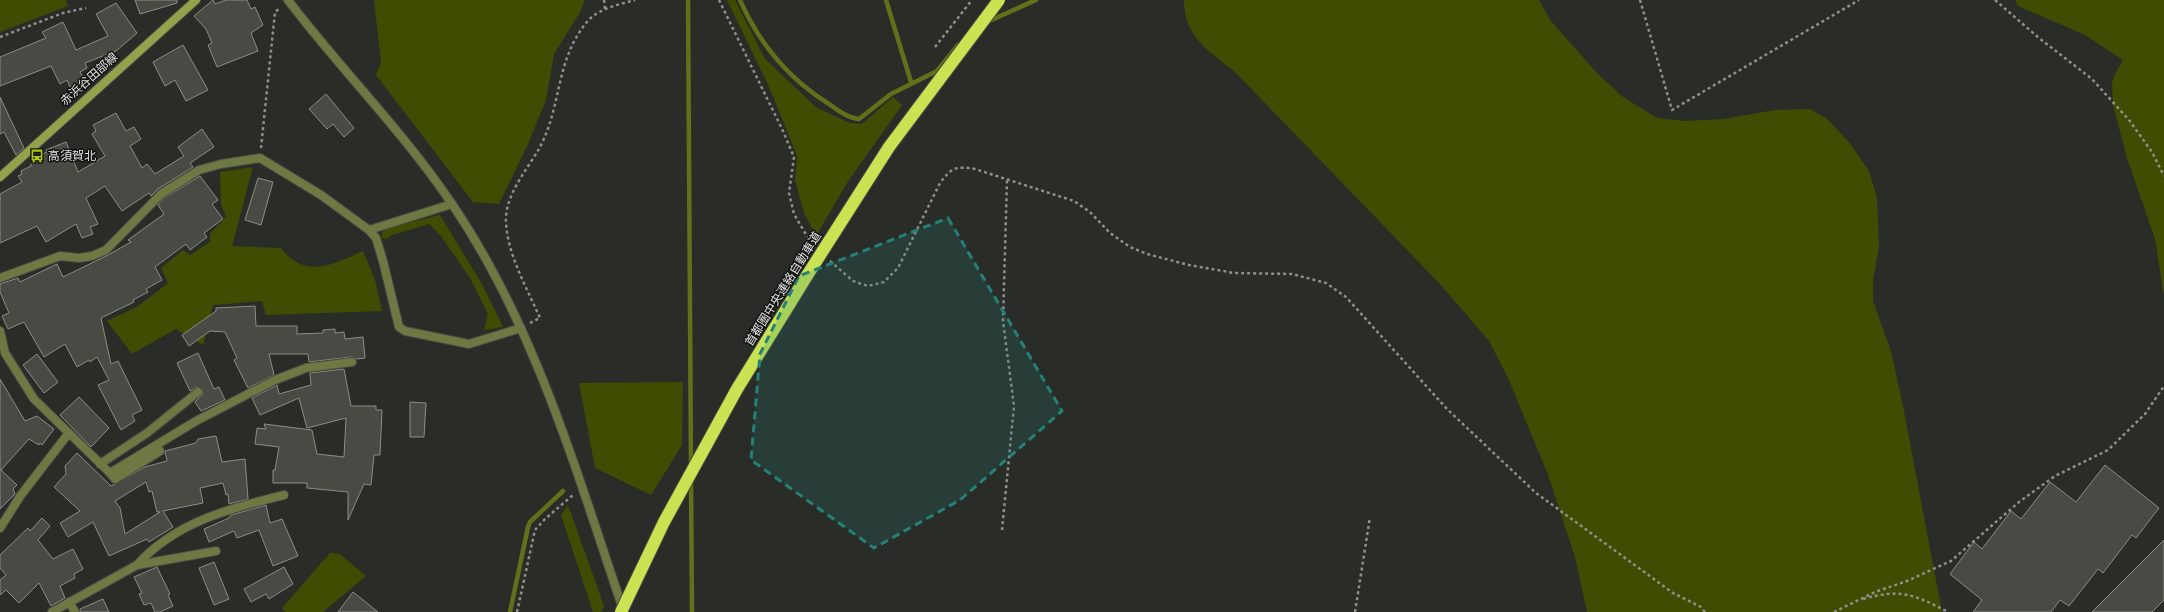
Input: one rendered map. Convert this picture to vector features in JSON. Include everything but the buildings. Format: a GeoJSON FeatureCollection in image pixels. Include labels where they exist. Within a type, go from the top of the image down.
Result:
{"type":"FeatureCollection","features":[{"type":"Feature","properties":{"kind":"highway","name":"首都圏中央連絡自動車道"},"geometry":{"type":"LineString","coordinates":[[621,612],[664,522],[737,389],[889,147],[999,0]]}},
{"type":"Feature","properties":{"kind":"main road","name":"赤浜谷田部線"},"geometry":{"type":"LineString","coordinates":[[0,176],[196,0]]}},
{"type":"Feature","properties":{"kind":"street"},"geometry":{"type":"LineString","coordinates":[[289,1],[412,148],[452,204],[501,285],[558,419],[624,612]]}},
{"type":"Feature","properties":{"kind":"street"},"geometry":{"type":"LineString","coordinates":[[0,278],[60,256],[80,258],[92,256],[106,250],[161,194],[199,170],[260,158],[321,196],[369,230],[376,238],[399,327],[404,331],[469,344],[520,328]]}},
{"type":"Feature","properties":{"kind":"street"},"geometry":{"type":"LineString","coordinates":[[369,230],[452,204]]}},
{"type":"Feature","properties":{"kind":"street"},"geometry":{"type":"LineString","coordinates":[[0,331],[5,353],[34,399],[115,479],[160,451]]}},
{"type":"Feature","properties":{"kind":"street"},"geometry":{"type":"LineString","coordinates":[[110,473],[196,420],[275,380],[306,368],[352,362]]}},
{"type":"Feature","properties":{"kind":"street"},"geometry":{"type":"LineString","coordinates":[[100,464],[147,433],[198,392]]}},
{"type":"Feature","properties":{"kind":"street"},"geometry":{"type":"LineString","coordinates":[[0,528],[21,495],[68,434]]}},
{"type":"Feature","properties":{"kind":"street"},"geometry":{"type":"LineString","coordinates":[[137,565],[148,553],[192,524],[232,507],[284,495]]}},
{"type":"Feature","properties":{"kind":"street"},"geometry":{"type":"LineString","coordinates":[[52,612],[137,565],[216,550]]}},
{"type":"Feature","properties":{"kind":"street"},"geometry":{"type":"LineString","coordinates":[[70,602],[75,612]]}},
{"type":"Feature","properties":{"kind":"path"},"geometry":{"type":"LineString","coordinates":[[604,0],[605,9]]}},
{"type":"Feature","properties":{"kind":"path"},"geometry":{"type":"LineString","coordinates":[[520,328],[540,318],[510,246],[506,224],[506,206],[540,146],[556,102],[562,67],[570,47],[594,14],[635,0]]}},
{"type":"Feature","properties":{"kind":"path"},"geometry":{"type":"LineString","coordinates":[[719,0],[794,157],[789,193],[792,207],[809,242],[815,247]]}},
{"type":"Feature","properties":{"kind":"path"},"geometry":{"type":"LineString","coordinates":[[935,47],[972,0]]}},
{"type":"Feature","properties":{"kind":"path"},"geometry":{"type":"LineString","coordinates":[[1640,0],[1672,110],[1859,0]]}},
{"type":"Feature","properties":{"kind":"path"},"geometry":{"type":"LineString","coordinates":[[1995,0],[2033,34],[2092,80],[2129,120],[2152,152],[2164,176]]}},
{"type":"Feature","properties":{"kind":"path"},"geometry":{"type":"LineString","coordinates":[[260,158],[275,12],[289,1]]}},
{"type":"Feature","properties":{"kind":"path"},"geometry":{"type":"LineString","coordinates":[[0,38],[63,13],[86,8]]}},
{"type":"Feature","properties":{"kind":"path"},"geometry":{"type":"LineString","coordinates":[[826,257],[852,281],[868,286],[884,282],[898,268],[940,183],[950,171],[959,167],[975,169],[1074,201],[1090,212],[1110,233],[1130,247],[1147,254],[1189,266],[1234,273],[1292,274],[1326,283],[1346,297],[1447,409],[1536,493],[1673,593],[1702,607],[1705,612]]}},
{"type":"Feature","properties":{"kind":"path"},"geometry":{"type":"LineString","coordinates":[[1002,530],[1014,406],[1003,321],[1007,180]]}},
{"type":"Feature","properties":{"kind":"path"},"geometry":{"type":"LineString","coordinates":[[1834,612],[1951,561],[2019,502],[2049,481],[2108,450],[2145,414],[2164,386]]}},
{"type":"Feature","properties":{"kind":"path"},"geometry":{"type":"LineString","coordinates":[[517,612],[535,530],[544,519],[581,488]]}},
{"type":"Feature","properties":{"kind":"path"},"geometry":{"type":"LineString","coordinates":[[1355,612],[1370,517]]}},
{"type":"Feature","properties":{"kind":"path"},"geometry":{"type":"LineString","coordinates":[[1844,607],[1882,594],[1906,594],[1920,597],[1948,612]]}},
{"type":"Feature","properties":{"kind":"highlighted area"},"geometry":{"type":"Polygon","coordinates":[[[948,218],[1062,411],[960,500],[874,548],[751,460],[760,354],[799,276],[948,218]]]}},
{"type":"Feature","properties":{"kind":"green space"},"geometry":{"type":"Polygon","coordinates":[[[0,0],[66,0],[68,6],[0,32],[0,0]]]}},
{"type":"Feature","properties":{"kind":"green space"},"geometry":{"type":"Polygon","coordinates":[[[374,0],[585,0],[579,14],[554,54],[546,100],[528,144],[499,204],[473,202],[376,75],[381,62],[374,0]]]}},
{"type":"Feature","properties":{"kind":"green space"},"geometry":{"type":"Polygon","coordinates":[[[727,0],[735,0],[765,59],[817,108],[850,123],[862,124],[893,97],[902,105],[847,183],[816,236],[804,213],[795,180],[797,156],[770,89],[727,0]]]}},
{"type":"Feature","properties":{"kind":"green space"},"geometry":{"type":"Polygon","coordinates":[[[1184,0],[1539,0],[1550,20],[1598,74],[1623,97],[1657,118],[1684,121],[1724,119],[1775,110],[1810,109],[1826,118],[1849,142],[1869,171],[1877,198],[1879,247],[1873,281],[1873,301],[1891,351],[1903,406],[1942,612],[1587,612],[1575,557],[1547,472],[1508,378],[1489,341],[1440,284],[1235,72],[1207,50],[1193,34],[1188,24],[1184,0]]]}},
{"type":"Feature","properties":{"kind":"green space"},"geometry":{"type":"Polygon","coordinates":[[[2015,0],[2164,0],[2164,297],[2155,239],[2127,158],[2113,105],[2112,83],[2123,60],[2085,35],[2018,6],[2015,0]]]}},
{"type":"Feature","properties":{"kind":"green space"},"geometry":{"type":"Polygon","coordinates":[[[253,167],[232,246],[281,248],[290,258],[300,264],[310,266],[331,264],[363,251],[375,280],[382,311],[266,315],[262,301],[213,305],[203,345],[176,329],[132,354],[107,321],[137,307],[168,283],[161,268],[183,250],[190,255],[210,242],[210,234],[226,217],[221,204],[220,172],[253,167]]]}},
{"type":"Feature","properties":{"kind":"green space"},"geometry":{"type":"Polygon","coordinates":[[[440,215],[483,286],[503,327],[484,330],[488,314],[470,278],[441,236],[429,224],[392,235],[387,239],[381,238],[383,229],[440,215]]]}},
{"type":"Feature","properties":{"kind":"green space"},"geometry":{"type":"Polygon","coordinates":[[[683,382],[682,445],[651,495],[595,468],[579,383],[683,382]]]}},
{"type":"Feature","properties":{"kind":"green space"},"geometry":{"type":"Polygon","coordinates":[[[568,505],[604,606],[601,612],[593,612],[561,515],[568,505]]]}},
{"type":"Feature","properties":{"kind":"green space"},"geometry":{"type":"Polygon","coordinates":[[[330,553],[340,554],[366,576],[323,612],[285,612],[282,608],[330,553]]]}},
{"type":"Feature","properties":{"kind":"waterway"},"geometry":{"type":"LineString","coordinates":[[688,0],[691,466]]}},
{"type":"Feature","properties":{"kind":"waterway"},"geometry":{"type":"LineString","coordinates":[[740,0],[756,31],[788,71],[814,94],[844,114],[859,119],[891,94],[937,71],[958,45]]}},
{"type":"Feature","properties":{"kind":"waterway"},"geometry":{"type":"LineString","coordinates":[[886,0],[911,82]]}},
{"type":"Feature","properties":{"kind":"waterway"},"geometry":{"type":"LineString","coordinates":[[987,22],[1036,0]]}},
{"type":"Feature","properties":{"kind":"waterway"},"geometry":{"type":"LineString","coordinates":[[691,480],[692,612]]}},
{"type":"Feature","properties":{"kind":"waterway"},"geometry":{"type":"LineString","coordinates":[[510,612],[530,522],[563,491]]}},
{"type":"Feature","properties":{"kind":"place","name":"高須賀北"},"geometry":{"type":"Point","coordinates":[37,156]}}]}
